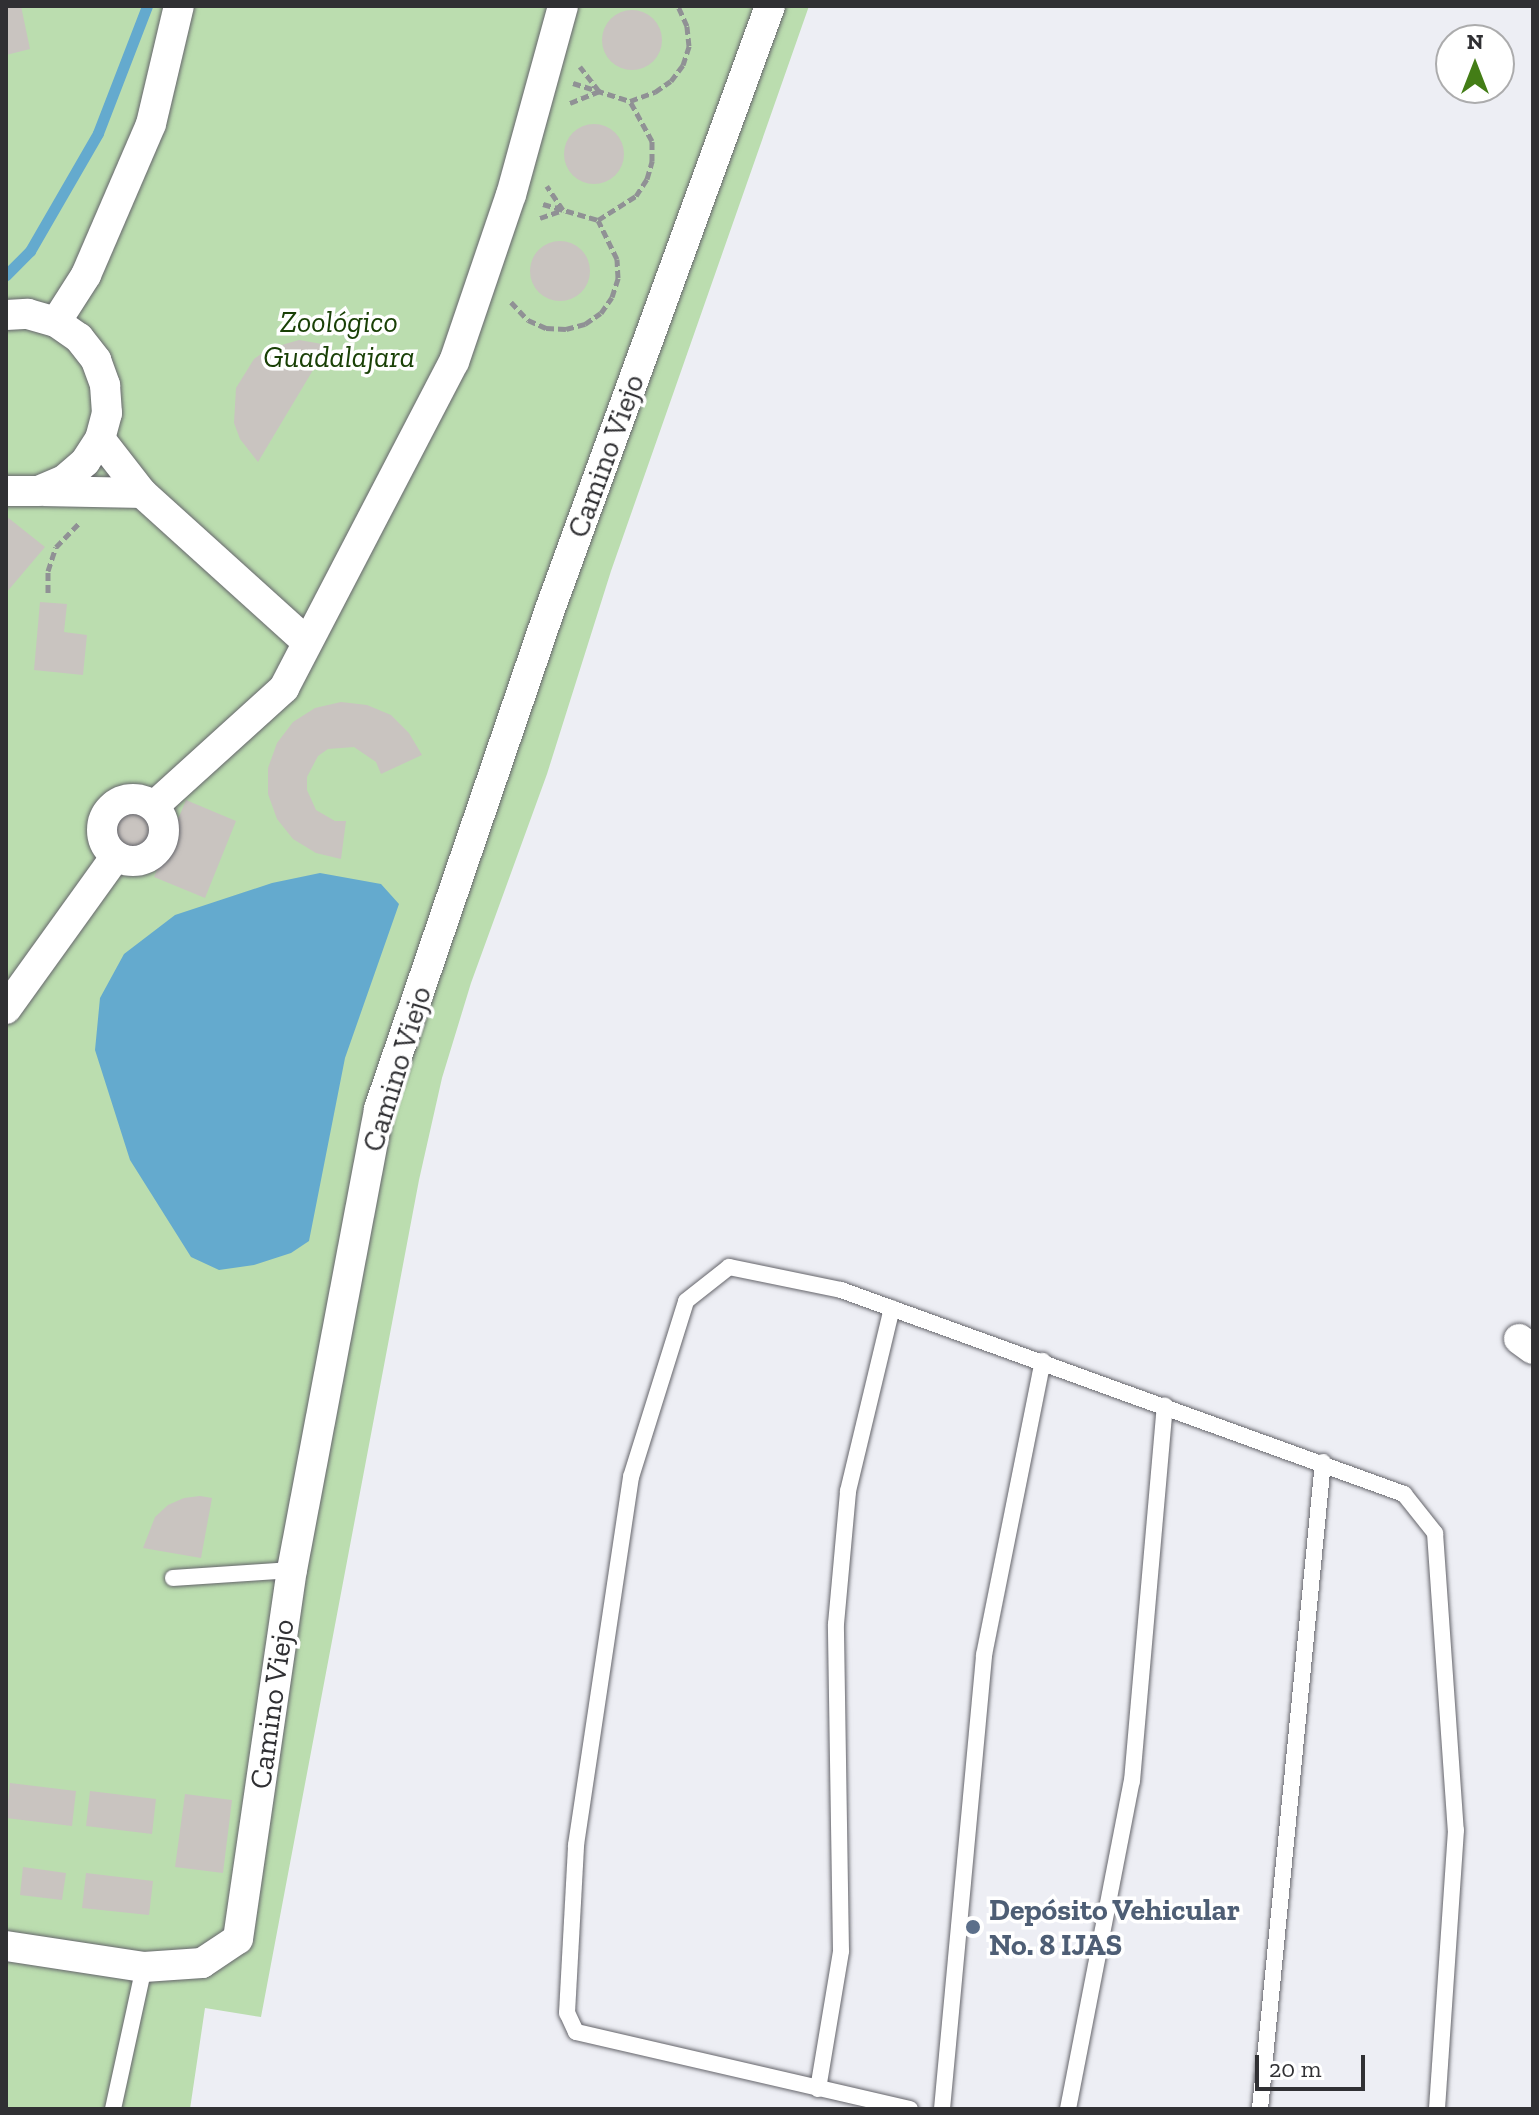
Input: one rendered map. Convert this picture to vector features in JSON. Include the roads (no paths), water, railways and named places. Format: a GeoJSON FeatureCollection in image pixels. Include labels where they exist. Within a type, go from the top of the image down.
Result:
{"type":"FeatureCollection","features":[{"type":"Feature","properties":{"kind":"street"},"geometry":{"type":"LineString","coordinates":[[56,322],[86,275],[151,124],[179,6]]}},
{"type":"Feature","properties":{"kind":"street"},"geometry":{"type":"LineString","coordinates":[[154,806],[284,688],[454,362],[511,195],[563,6]]}},
{"type":"Feature","properties":{"kind":"street","name":"Camino Viejo"},"geometry":{"type":"LineString","coordinates":[[6,1946],[144,1967],[202,1963],[238,1939],[292,1570],[379,1109],[549,612],[770,6]]}},
{"type":"Feature","properties":{"kind":"street"},"geometry":{"type":"LineString","coordinates":[[6,315],[28,314],[56,322],[79,338],[96,360],[105,385],[107,413],[100,439],[85,462],[64,480],[38,491]]}},
{"type":"Feature","properties":{"kind":"street"},"geometry":{"type":"LineString","coordinates":[[100,439],[142,493],[307,642]]}},
{"type":"Feature","properties":{"kind":"street"},"geometry":{"type":"LineString","coordinates":[[6,491],[142,493]]}},
{"type":"Feature","properties":{"kind":"street"},"geometry":{"type":"LineString","coordinates":[[135,798],[154,806],[160,814],[165,834],[155,853],[136,861],[116,856],[109,850],[101,831],[108,811],[115,804],[135,798]]}},
{"type":"Feature","properties":{"kind":"street"},"geometry":{"type":"LineString","coordinates":[[6,1009],[116,856]]}},
{"type":"Feature","properties":{"kind":"lane"},"geometry":{"type":"LineString","coordinates":[[910,2109],[576,2032],[567,2013],[576,1845],[631,1477],[686,1301],[729,1267],[841,1290],[1323,1462],[1404,1494],[1435,1533],[1456,1830],[1437,2109]]}},
{"type":"Feature","properties":{"kind":"lane"},"geometry":{"type":"LineString","coordinates":[[818,2089],[841,1951],[836,1624],[847,1506],[892,1308]]}},
{"type":"Feature","properties":{"kind":"lane"},"geometry":{"type":"LineString","coordinates":[[942,2109],[984,1655],[1043,1361]]}},
{"type":"Feature","properties":{"kind":"lane"},"geometry":{"type":"LineString","coordinates":[[1068,2109],[1132,1781],[1165,1405]]}},
{"type":"Feature","properties":{"kind":"lane"},"geometry":{"type":"LineString","coordinates":[[1260,2109],[1323,1462]]}},
{"type":"Feature","properties":{"kind":"lane"},"geometry":{"type":"LineString","coordinates":[[173,1578],[292,1570]]}},
{"type":"Feature","properties":{"kind":"lane"},"geometry":{"type":"LineString","coordinates":[[113,2109],[144,1967]]}},
{"type":"Feature","properties":{"kind":"water"},"geometry":{"type":"Polygon","coordinates":[[[320,873],[381,884],[399,904],[345,1058],[309,1241],[291,1253],[254,1265],[219,1270],[191,1257],[130,1160],[95,1050],[100,998],[124,954],[175,915],[272,883],[320,873]]]}},
{"type":"Feature","properties":{"kind":"waterway"},"geometry":{"type":"LineString","coordinates":[[6,275],[30,251],[98,133],[147,6]]}},
{"type":"Feature","properties":{"kind":"place","name":"Depósito Vehicular No. 8 IJAS"},"geometry":{"type":"Point","coordinates":[973,1927]}},
{"type":"Feature","properties":{"kind":"park label","name":"Zoológico Guadalajara"},"geometry":{"type":"Point","coordinates":[339,339]}}]}
